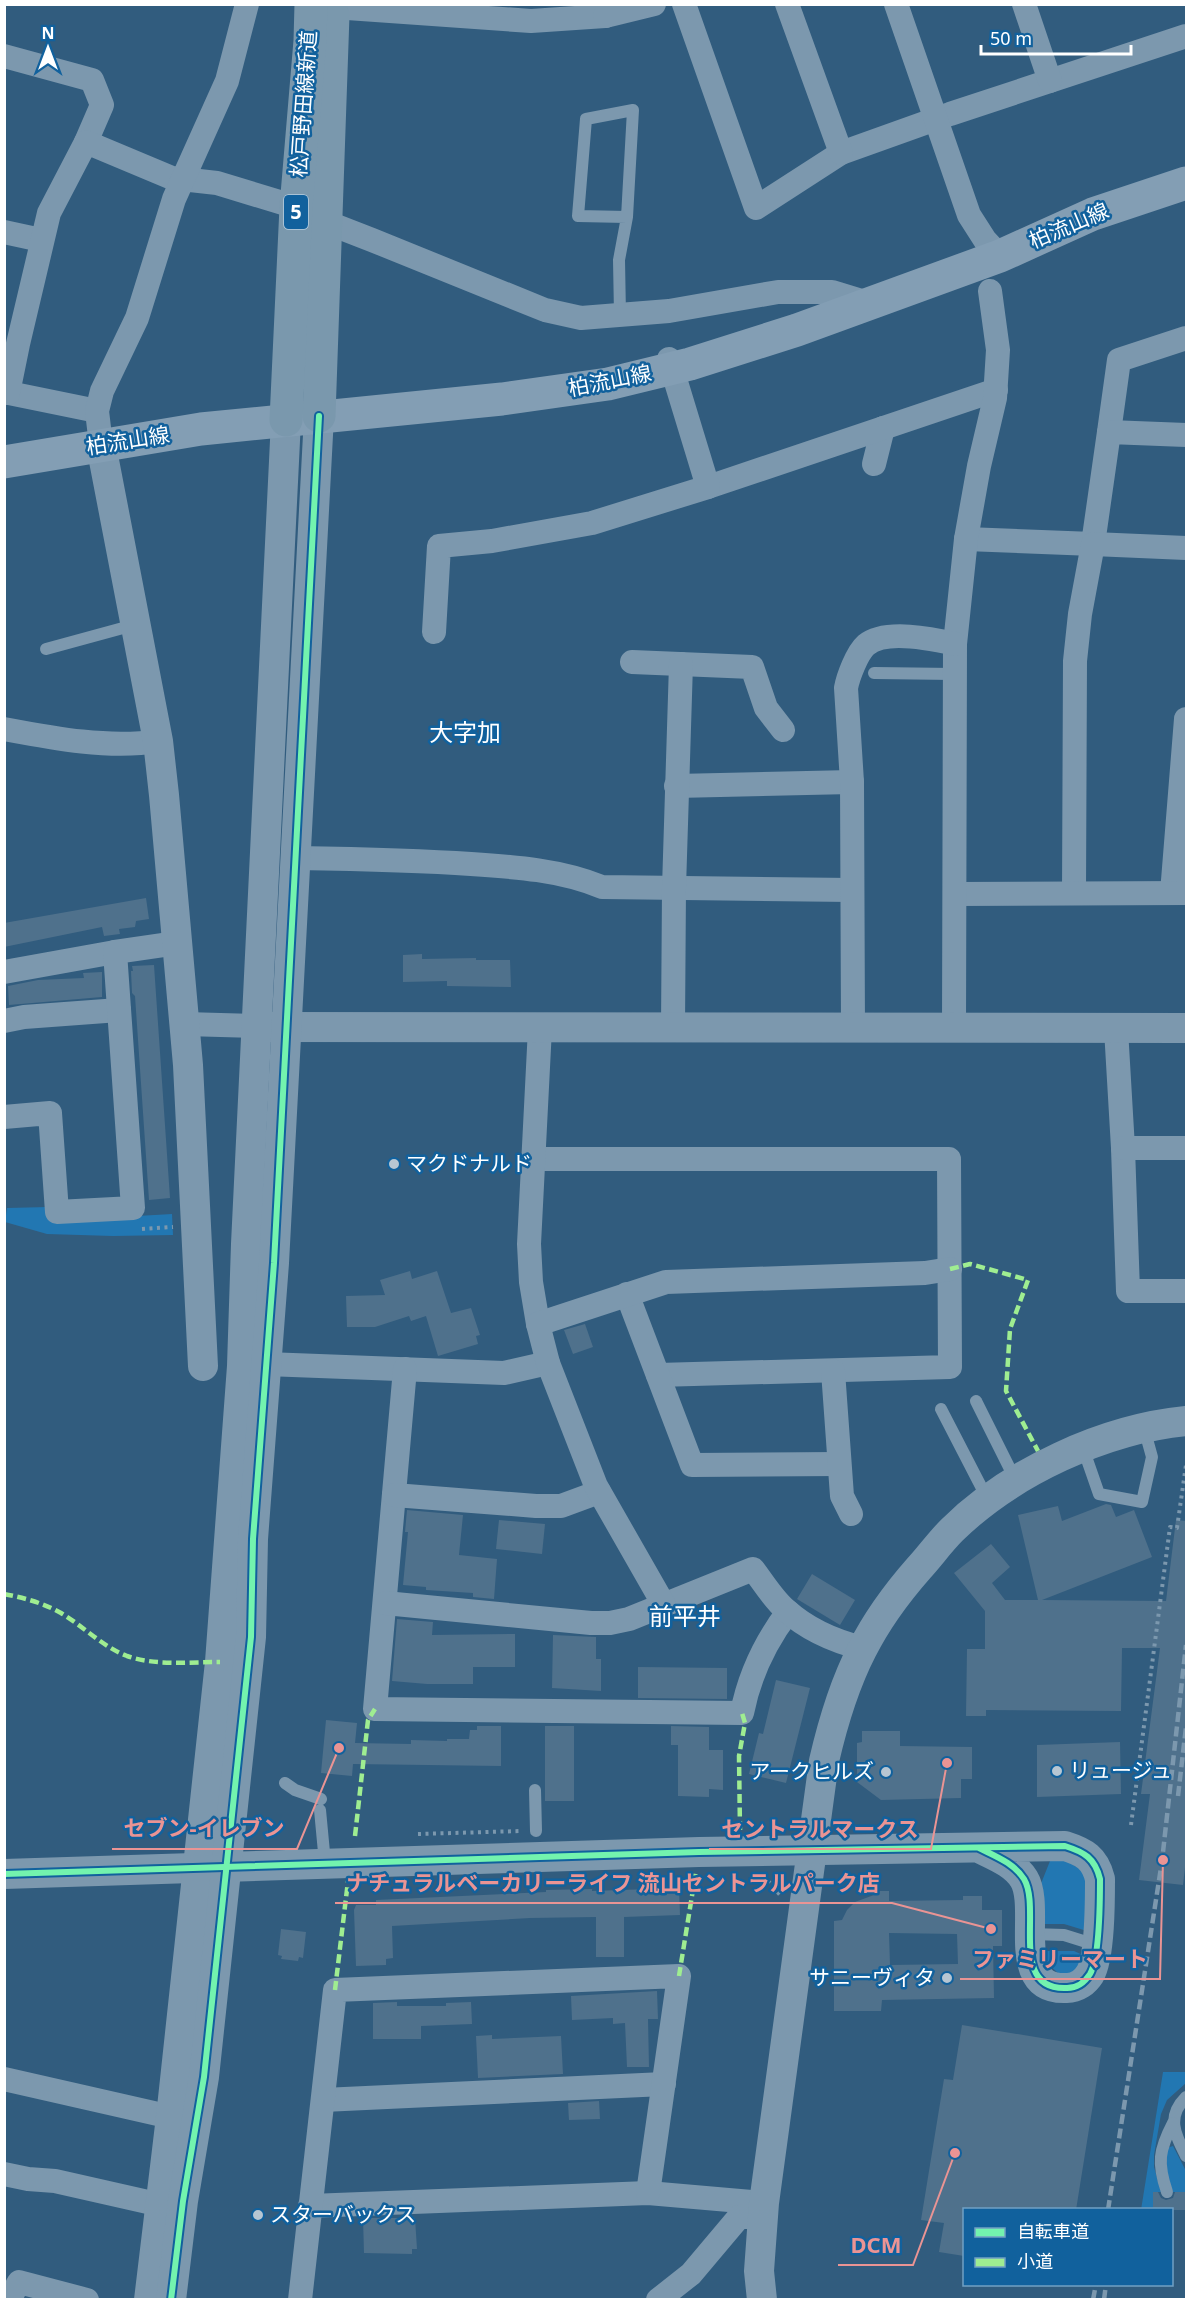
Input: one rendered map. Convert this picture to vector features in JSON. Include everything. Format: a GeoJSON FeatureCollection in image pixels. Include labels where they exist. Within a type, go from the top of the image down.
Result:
{"type":"FeatureCollection","features":[{"type":"Feature","properties":{"kind":"main road","name":"松戸野田線新道"},"geometry":{"type":"LineString","coordinates":[[286,420],[296,207],[310,41],[326,5]]}},
{"type":"Feature","properties":{"kind":"main road","name":"松戸野田線新道"},"geometry":{"type":"LineString","coordinates":[[319,416],[326,225],[326,5]]}},
{"type":"Feature","properties":{"kind":"main road","name":"柏流山線"},"geometry":{"type":"LineString","coordinates":[[4,462],[201,429],[502,399],[608,384],[670,364],[797,330],[1000,256],[1093,214],[1186,183]]}},
{"type":"Feature","properties":{"kind":"street"},"geometry":{"type":"LineString","coordinates":[[203,1366],[196,1194],[185,1024],[158,741],[134,625],[101,445],[97,411],[102,391],[137,318],[174,199],[227,81],[247,4]]}},
{"type":"Feature","properties":{"kind":"street"},"geometry":{"type":"LineString","coordinates":[[326,5],[531,21],[654,4]]}},
{"type":"Feature","properties":{"kind":"street"},"geometry":{"type":"LineString","coordinates":[[684,4],[756,208],[841,153],[1186,36]]}},
{"type":"Feature","properties":{"kind":"street"},"geometry":{"type":"LineString","coordinates":[[787,4],[841,153]]}},
{"type":"Feature","properties":{"kind":"street"},"geometry":{"type":"LineString","coordinates":[[896,4],[969,215],[985,240],[1000,256]]}},
{"type":"Feature","properties":{"kind":"street"},"geometry":{"type":"LineString","coordinates":[[1024,4],[1050,81]]}},
{"type":"Feature","properties":{"kind":"street"},"geometry":{"type":"LineString","coordinates":[[4,56],[92,80],[102,105],[86,142],[49,213],[6,392],[97,411]]}},
{"type":"Feature","properties":{"kind":"street"},"geometry":{"type":"LineString","coordinates":[[86,142],[172,178],[217,183],[296,207]]}},
{"type":"Feature","properties":{"kind":"street"},"geometry":{"type":"LineString","coordinates":[[326,225],[336,226],[545,310],[581,318],[669,311],[778,292],[832,292],[868,303]]}},
{"type":"Feature","properties":{"kind":"street"},"geometry":{"type":"LineString","coordinates":[[4,232],[41,240]]}},
{"type":"Feature","properties":{"kind":"street"},"geometry":{"type":"LineString","coordinates":[[954,1027],[955,645],[966,539],[996,390],[998,350],[990,291]]}},
{"type":"Feature","properties":{"kind":"street"},"geometry":{"type":"LineString","coordinates":[[1074,893],[1075,661],[1080,614],[1093,544],[1119,360],[1186,338]]}},
{"type":"Feature","properties":{"kind":"street"},"geometry":{"type":"LineString","coordinates":[[670,364],[708,487]]}},
{"type":"Feature","properties":{"kind":"street"},"geometry":{"type":"LineString","coordinates":[[434,632],[439,546],[492,541],[592,522],[708,487],[996,390]]}},
{"type":"Feature","properties":{"kind":"street"},"geometry":{"type":"LineString","coordinates":[[171,2300],[183,2201],[204,2077],[228,1866],[250,1637],[253,1539],[275,1252],[319,416]]}},
{"type":"Feature","properties":{"kind":"street"},"geometry":{"type":"LineString","coordinates":[[149,2300],[220,1662],[242,1366],[286,420]]}},
{"type":"Feature","properties":{"kind":"street"},"geometry":{"type":"LineString","coordinates":[[874,464],[883,428]]}},
{"type":"Feature","properties":{"kind":"street"},"geometry":{"type":"LineString","coordinates":[[1109,432],[1186,435]]}},
{"type":"Feature","properties":{"kind":"street"},"geometry":{"type":"LineString","coordinates":[[966,539],[1186,549]]}},
{"type":"Feature","properties":{"kind":"street"},"geometry":{"type":"LineString","coordinates":[[853,1028],[852,782],[846,688],[848,676],[866,645],[882,638],[904,636],[935,639],[955,645]]}},
{"type":"Feature","properties":{"kind":"street"},"geometry":{"type":"LineString","coordinates":[[632,662],[752,667],[766,708],[783,730]]}},
{"type":"Feature","properties":{"kind":"street"},"geometry":{"type":"LineString","coordinates":[[673,1028],[676,786],[681,664]]}},
{"type":"Feature","properties":{"kind":"street"},"geometry":{"type":"LineString","coordinates":[[955,894],[1179,893],[1186,719]]}},
{"type":"Feature","properties":{"kind":"street"},"geometry":{"type":"LineString","coordinates":[[4,729],[53,738],[139,744],[158,741]]}},
{"type":"Feature","properties":{"kind":"street"},"geometry":{"type":"LineString","coordinates":[[676,786],[852,782]]}},
{"type":"Feature","properties":{"kind":"street"},"geometry":{"type":"LineString","coordinates":[[296,858],[423,861],[533,869],[584,880],[602,887],[852,890]]}},
{"type":"Feature","properties":{"kind":"street"},"geometry":{"type":"LineString","coordinates":[[4,972],[177,943]]}},
{"type":"Feature","properties":{"kind":"street"},"geometry":{"type":"LineString","coordinates":[[4,1116],[50,1113],[57,1212],[133,1208],[115,952]]}},
{"type":"Feature","properties":{"kind":"street"},"geometry":{"type":"LineString","coordinates":[[4,1021],[24,1017],[119,1010]]}},
{"type":"Feature","properties":{"kind":"street"},"geometry":{"type":"LineString","coordinates":[[185,1024],[287,1028],[1186,1028]]}},
{"type":"Feature","properties":{"kind":"street"},"geometry":{"type":"LineString","coordinates":[[540,1028],[529,1244],[531,1282],[538,1324],[548,1363],[599,1492],[664,1605]]}},
{"type":"Feature","properties":{"kind":"street"},"geometry":{"type":"LineString","coordinates":[[1116,1029],[1128,1292],[1186,1291]]}},
{"type":"Feature","properties":{"kind":"street"},"geometry":{"type":"LineString","coordinates":[[1123,1148],[1186,1148]]}},
{"type":"Feature","properties":{"kind":"street"},"geometry":{"type":"LineString","coordinates":[[533,1160],[949,1160],[950,1367],[658,1375]]}},
{"type":"Feature","properties":{"kind":"street"},"geometry":{"type":"LineString","coordinates":[[538,1324],[666,1282],[925,1273],[950,1269]]}},
{"type":"Feature","properties":{"kind":"street"},"geometry":{"type":"LineString","coordinates":[[627,1294],[692,1465],[839,1464]]}},
{"type":"Feature","properties":{"kind":"street"},"geometry":{"type":"LineString","coordinates":[[266,1364],[504,1373],[548,1363]]}},
{"type":"Feature","properties":{"kind":"street"},"geometry":{"type":"LineString","coordinates":[[405,1369],[375,1709],[742,1713],[763,1652],[773,1631],[788,1612]]}},
{"type":"Feature","properties":{"kind":"street"},"geometry":{"type":"LineString","coordinates":[[833,1371],[842,1496],[851,1514]]}},
{"type":"Feature","properties":{"kind":"street"},"geometry":{"type":"LineString","coordinates":[[762,2300],[759,2271],[764,2210],[824,1761],[842,1694],[862,1648],[896,1595],[951,1531],[988,1500],[1016,1481],[1083,1448],[1144,1428],[1186,1421]]}},
{"type":"Feature","properties":{"kind":"street"},"geometry":{"type":"LineString","coordinates":[[394,1495],[561,1506],[599,1492]]}},
{"type":"Feature","properties":{"kind":"street"},"geometry":{"type":"LineString","coordinates":[[385,1603],[610,1623],[629,1619],[753,1569],[788,1612],[815,1631],[839,1642],[862,1648]]}},
{"type":"Feature","properties":{"kind":"street"},"geometry":{"type":"LineString","coordinates":[[1029,1891],[1051,1846]]}},
{"type":"Feature","properties":{"kind":"street"},"geometry":{"type":"LineString","coordinates":[[5,1868],[198,1867],[813,1850],[1065,1846],[1085,1853],[1097,1866],[1100,1879],[1097,1946],[1090,1974],[1081,1984],[1070,1988],[1058,1988],[1048,1985],[1038,1977],[1033,1969],[1029,1891],[1019,1872],[1008,1863],[979,1848]]}},
{"type":"Feature","properties":{"kind":"street"},"geometry":{"type":"LineString","coordinates":[[300,2300],[335,1990],[679,1976],[648,2193]]}},
{"type":"Feature","properties":{"kind":"street"},"geometry":{"type":"LineString","coordinates":[[4,2079],[171,2117]]}},
{"type":"Feature","properties":{"kind":"street"},"geometry":{"type":"LineString","coordinates":[[323,2100],[664,2084]]}},
{"type":"Feature","properties":{"kind":"street"},"geometry":{"type":"LineString","coordinates":[[4,2174],[55,2181],[161,2205]]}},
{"type":"Feature","properties":{"kind":"street"},"geometry":{"type":"LineString","coordinates":[[310,2206],[648,2193],[764,2210]]}},
{"type":"Feature","properties":{"kind":"street"},"geometry":{"type":"LineString","coordinates":[[658,2300],[691,2274],[740,2217],[764,2210]]}},
{"type":"Feature","properties":{"kind":"street"},"geometry":{"type":"LineString","coordinates":[[9,2300],[19,2282],[87,2300]]}},
{"type":"Feature","properties":{"kind":"lane"},"geometry":{"type":"LineString","coordinates":[[620,315],[619,260],[627,217],[633,110],[586,119],[578,216],[627,217]]}},
{"type":"Feature","properties":{"kind":"lane"},"geometry":{"type":"LineString","coordinates":[[46,649],[134,625]]}},
{"type":"Feature","properties":{"kind":"lane"},"geometry":{"type":"LineString","coordinates":[[874,673],[954,674]]}},
{"type":"Feature","properties":{"kind":"lane"},"geometry":{"type":"LineString","coordinates":[[976,1401],[1016,1481]]}},
{"type":"Feature","properties":{"kind":"lane"},"geometry":{"type":"LineString","coordinates":[[941,1409],[988,1500]]}},
{"type":"Feature","properties":{"kind":"lane"},"geometry":{"type":"LineString","coordinates":[[1083,1448],[1099,1494],[1142,1502],[1152,1457],[1144,1428]]}},
{"type":"Feature","properties":{"kind":"lane"},"geometry":{"type":"LineString","coordinates":[[285,1783],[321,1804],[325,1863]]}},
{"type":"Feature","properties":{"kind":"lane"},"geometry":{"type":"LineString","coordinates":[[535,1790],[536,1830]]}},
{"type":"Feature","properties":{"kind":"lane"},"geometry":{"type":"LineString","coordinates":[[1030,1934],[1064,1935],[1097,1946]]}},
{"type":"Feature","properties":{"kind":"lane"},"geometry":{"type":"LineString","coordinates":[[1167,2192],[1161,2177],[1160,2158],[1164,2139],[1173,2123],[1177,2108],[1186,2097]]}},
{"type":"Feature","properties":{"kind":"lane"},"geometry":{"type":"LineString","coordinates":[[1173,2123],[1186,2156]]}},
{"type":"Feature","properties":{"kind":"path"},"geometry":{"type":"LineString","coordinates":[[1131,1825],[1170,1527],[1177,1528],[1186,1466]]}},
{"type":"Feature","properties":{"kind":"path"},"geometry":{"type":"LineString","coordinates":[[414,1834],[536,1830]]}},
{"type":"Feature","properties":{"kind":"path"},"geometry":{"type":"LineString","coordinates":[[752,1874],[763,1875],[784,1898]]}},
{"type":"Feature","properties":{"kind":"shaded area"},"geometry":{"type":"Polygon","coordinates":[[[48,1207],[50,1221],[172,1214],[173,1235],[47,1234],[5,1222],[7,1208],[48,1207]]]}},
{"type":"Feature","properties":{"kind":"shaded area"},"geometry":{"type":"Polygon","coordinates":[[[1056,1855],[1082,1870],[1086,1881],[1087,1931],[1064,1924],[1040,1924],[1040,1886],[1052,1856],[1056,1855]]]}},
{"type":"Feature","properties":{"kind":"shaded area"},"geometry":{"type":"Polygon","coordinates":[[[1042,1951],[1074,1951],[1085,1956],[1073,1974],[1059,1974],[1046,1962],[1042,1951]]]}},
{"type":"Feature","properties":{"kind":"shaded area"},"geometry":{"type":"Polygon","coordinates":[[[1163,2072],[1186,2072],[1186,2083],[1167,2100],[1161,2114],[1154,2167],[1161,2192],[1153,2192],[1153,2208],[1141,2208],[1163,2072]]]}},
{"type":"Feature","properties":{"kind":"shaded area"},"geometry":{"type":"Polygon","coordinates":[[[1173,2146],[1186,2171],[1186,2192],[1173,2192],[1166,2173],[1167,2148],[1173,2146]]]}},
{"type":"Feature","properties":{"kind":"building"},"geometry":{"type":"Polygon","coordinates":[[[146,898],[149,919],[136,921],[135,927],[119,929],[120,934],[104,936],[102,927],[4,947],[4,923],[146,898]]]}},
{"type":"Feature","properties":{"kind":"building"},"geometry":{"type":"Polygon","coordinates":[[[422,954],[422,959],[510,960],[511,987],[447,986],[447,981],[403,982],[403,955],[422,954]]]}},
{"type":"Feature","properties":{"kind":"building"},"geometry":{"type":"Polygon","coordinates":[[[154,965],[170,1198],[149,1200],[135,996],[132,993],[131,971],[133,971],[132,966],[154,965]]]}},
{"type":"Feature","properties":{"kind":"building"},"geometry":{"type":"Polygon","coordinates":[[[102,972],[102,997],[9,1005],[8,986],[38,980],[84,978],[83,973],[102,972]]]}},
{"type":"Feature","properties":{"kind":"building"},"geometry":{"type":"Polygon","coordinates":[[[410,1271],[412,1279],[437,1271],[451,1313],[471,1308],[480,1335],[476,1336],[478,1344],[438,1356],[426,1316],[411,1321],[409,1316],[375,1327],[347,1327],[346,1296],[385,1295],[380,1280],[410,1271]]]}},
{"type":"Feature","properties":{"kind":"building"},"geometry":{"type":"Polygon","coordinates":[[[585,1324],[593,1347],[573,1354],[564,1330],[585,1324]]]}},
{"type":"Feature","properties":{"kind":"building"},"geometry":{"type":"Polygon","coordinates":[[[1106,1504],[1111,1505],[1116,1517],[1134,1510],[1152,1557],[1042,1600],[1166,1601],[1176,1520],[1186,1521],[1186,1859],[1183,1885],[1139,1880],[1150,1794],[1141,1794],[1160,1648],[1122,1648],[1121,1711],[986,1710],[986,1716],[966,1716],[967,1649],[985,1649],[985,1611],[954,1573],[991,1544],[1010,1567],[992,1583],[1005,1600],[1038,1600],[1018,1515],[1058,1506],[1062,1521],[1106,1504]]]}},
{"type":"Feature","properties":{"kind":"building"},"geometry":{"type":"Polygon","coordinates":[[[407,1510],[463,1515],[459,1555],[497,1559],[494,1599],[473,1597],[473,1593],[426,1590],[426,1587],[403,1585],[408,1532],[405,1532],[407,1510]]]}},
{"type":"Feature","properties":{"kind":"building"},"geometry":{"type":"Polygon","coordinates":[[[499,1520],[545,1524],[542,1554],[496,1549],[499,1520]]]}},
{"type":"Feature","properties":{"kind":"building"},"geometry":{"type":"Polygon","coordinates":[[[812,1574],[855,1600],[840,1625],[797,1599],[812,1574]]]}},
{"type":"Feature","properties":{"kind":"building"},"geometry":{"type":"Polygon","coordinates":[[[397,1619],[433,1622],[432,1635],[515,1634],[515,1667],[473,1667],[473,1684],[392,1681],[397,1619]]]}},
{"type":"Feature","properties":{"kind":"building"},"geometry":{"type":"Polygon","coordinates":[[[553,1635],[596,1637],[596,1659],[601,1659],[601,1691],[552,1688],[553,1635]]]}},
{"type":"Feature","properties":{"kind":"building"},"geometry":{"type":"Polygon","coordinates":[[[638,1667],[727,1668],[727,1699],[638,1698],[638,1667]]]}},
{"type":"Feature","properties":{"kind":"building"},"geometry":{"type":"Polygon","coordinates":[[[776,1680],[810,1688],[786,1783],[749,1774],[759,1733],[763,1734],[776,1680]]]}},
{"type":"Feature","properties":{"kind":"building"},"geometry":{"type":"Polygon","coordinates":[[[326,1720],[357,1723],[355,1743],[411,1744],[411,1740],[469,1739],[470,1730],[477,1730],[477,1726],[501,1726],[501,1766],[353,1764],[352,1776],[321,1773],[326,1720]]]}},
{"type":"Feature","properties":{"kind":"building"},"geometry":{"type":"Polygon","coordinates":[[[545,1726],[574,1726],[574,1801],[545,1801],[545,1726]]]}},
{"type":"Feature","properties":{"kind":"building"},"geometry":{"type":"Polygon","coordinates":[[[671,1726],[709,1727],[709,1750],[723,1750],[723,1790],[709,1789],[709,1797],[678,1796],[678,1745],[671,1745],[671,1726]]]}},
{"type":"Feature","properties":{"kind":"building"},"geometry":{"type":"Polygon","coordinates":[[[862,1731],[900,1731],[900,1746],[972,1747],[972,1779],[961,1779],[961,1798],[881,1800],[857,1782],[857,1743],[862,1742],[862,1731]]]}},
{"type":"Feature","properties":{"kind":"building"},"geometry":{"type":"Polygon","coordinates":[[[1120,1742],[1121,1794],[1037,1797],[1037,1745],[1120,1742]]]}},
{"type":"Feature","properties":{"kind":"building"},"geometry":{"type":"Polygon","coordinates":[[[679,1888],[680,1915],[624,1917],[624,1957],[596,1957],[596,1917],[530,1918],[392,1926],[393,1958],[386,1959],[386,1965],[356,1966],[354,1910],[356,1905],[376,1905],[376,1900],[546,1892],[546,1890],[679,1888]]]}},
{"type":"Feature","properties":{"kind":"building"},"geometry":{"type":"Polygon","coordinates":[[[874,1891],[889,1891],[889,1901],[963,1900],[963,1896],[982,1896],[982,1910],[1002,1910],[1002,1946],[993,1946],[994,1998],[882,2000],[881,2011],[834,2011],[834,1921],[842,1920],[847,1910],[855,1902],[874,1895],[874,1891]],[[889,1933],[890,1965],[958,1964],[957,1934],[889,1933]]]}},
{"type":"Feature","properties":{"kind":"building"},"geometry":{"type":"Polygon","coordinates":[[[281,1929],[306,1932],[303,1958],[299,1957],[298,1961],[281,1959],[282,1956],[278,1955],[281,1929]]]}},
{"type":"Feature","properties":{"kind":"building"},"geometry":{"type":"Polygon","coordinates":[[[657,1991],[658,2019],[648,2019],[649,2067],[627,2067],[625,2023],[613,2024],[613,2018],[572,2020],[571,1996],[657,1991]]]}},
{"type":"Feature","properties":{"kind":"building"},"geometry":{"type":"Polygon","coordinates":[[[397,2002],[397,2006],[446,2006],[446,2003],[471,2002],[472,2024],[421,2026],[421,2039],[373,2039],[373,2003],[397,2002]]]}},
{"type":"Feature","properties":{"kind":"building"},"geometry":{"type":"Polygon","coordinates":[[[962,2025],[1102,2048],[1076,2208],[963,2208],[963,2256],[939,2252],[944,2223],[921,2220],[944,2079],[953,2080],[962,2025]]]}},
{"type":"Feature","properties":{"kind":"building"},"geometry":{"type":"Polygon","coordinates":[[[492,2035],[492,2039],[561,2036],[563,2074],[478,2078],[476,2036],[492,2035]]]}},
{"type":"Feature","properties":{"kind":"building"},"geometry":{"type":"Polygon","coordinates":[[[599,2101],[600,2119],[569,2120],[568,2103],[599,2101]]]}},
{"type":"Feature","properties":{"kind":"building"},"geometry":{"type":"Polygon","coordinates":[[[1153,2192],[1158,2192],[1161,2198],[1166,2200],[1173,2198],[1175,2192],[1186,2192],[1186,2210],[1153,2208],[1153,2192]]]}},
{"type":"Feature","properties":{"kind":"building"},"geometry":{"type":"Polygon","coordinates":[[[363,2218],[415,2218],[417,2249],[412,2249],[412,2254],[364,2253],[363,2218]]]}},
{"type":"Feature","properties":{"kind":"railway"},"geometry":{"type":"LineString","coordinates":[[1108,2208],[1162,1861],[1186,1645]]}},
{"type":"Feature","properties":{"kind":"railway"},"geometry":{"type":"LineString","coordinates":[[1178,1796],[1186,1727]]}},
{"type":"Feature","properties":{"kind":"railway"},"geometry":{"type":"LineString","coordinates":[[1093,2300],[1096,2286]]}},
{"type":"Feature","properties":{"kind":"railway"},"geometry":{"type":"LineString","coordinates":[[1104,2300],[1106,2286]]}},
{"type":"Feature","properties":{"kind":"marked path"},"geometry":{"type":"LineString","coordinates":[[950,1269],[970,1264],[1028,1280],[1010,1329],[1006,1391],[1038,1451]]}},
{"type":"Feature","properties":{"kind":"marked path"},"geometry":{"type":"LineString","coordinates":[[4,1594],[34,1601],[54,1609],[127,1656],[161,1662],[220,1662]]}},
{"type":"Feature","properties":{"kind":"marked path"},"geometry":{"type":"LineString","coordinates":[[355,1836],[368,1720],[375,1709]]}},
{"type":"Feature","properties":{"kind":"marked path"},"geometry":{"type":"LineString","coordinates":[[740,1830],[739,1756],[745,1723],[742,1713]]}},
{"type":"Feature","properties":{"kind":"marked path"},"geometry":{"type":"LineString","coordinates":[[679,1976],[696,1871]]}},
{"type":"Feature","properties":{"kind":"marked path"},"geometry":{"type":"LineString","coordinates":[[335,1990],[348,1881]]}},
{"type":"Feature","properties":{"kind":"cycle path"},"geometry":{"type":"LineString","coordinates":[[171,2300],[183,2201],[204,2077],[251,1637],[253,1539],[274,1263],[319,416]]}},
{"type":"Feature","properties":{"kind":"cycle path"},"geometry":{"type":"LineString","coordinates":[[4,1874],[699,1852],[1065,1846],[1088,1857],[1095,1866],[1100,1879],[1096,1955],[1090,1974],[1083,1982],[1067,1988],[1049,1985],[1038,1976],[1032,1963],[1029,1892],[1024,1879],[1010,1864],[979,1848]]}},
{"type":"Feature","properties":{"kind":"place","name":"マクドナルド"},"geometry":{"type":"Point","coordinates":[394,1164]}},
{"type":"Feature","properties":{"kind":"place","name":"セブン-イレブン"},"geometry":{"type":"Point","coordinates":[339,1748]}},
{"type":"Feature","properties":{"kind":"place","name":"セントラルマークス"},"geometry":{"type":"Point","coordinates":[947,1763]}},
{"type":"Feature","properties":{"kind":"place","name":"リュージュ"},"geometry":{"type":"Point","coordinates":[1057,1771]}},
{"type":"Feature","properties":{"kind":"place","name":"アークヒルズ"},"geometry":{"type":"Point","coordinates":[886,1772]}},
{"type":"Feature","properties":{"kind":"place","name":"ファミリーマート"},"geometry":{"type":"Point","coordinates":[1163,1860]}},
{"type":"Feature","properties":{"kind":"place","name":"ナチュラルベーカリーライフ 流山セントラルパーク店"},"geometry":{"type":"Point","coordinates":[991,1929]}},
{"type":"Feature","properties":{"kind":"place","name":"サニーヴィタ"},"geometry":{"type":"Point","coordinates":[947,1978]}},
{"type":"Feature","properties":{"kind":"place","name":"DCM"},"geometry":{"type":"Point","coordinates":[955,2153]}},
{"type":"Feature","properties":{"kind":"place","name":"スターバックス"},"geometry":{"type":"Point","coordinates":[258,2215]}},
{"type":"Feature","properties":{"kind":"district","name":"大字加"},"geometry":{"type":"Point","coordinates":[465,733]}},
{"type":"Feature","properties":{"kind":"district","name":"前平井"},"geometry":{"type":"Point","coordinates":[685,1617]}}]}
